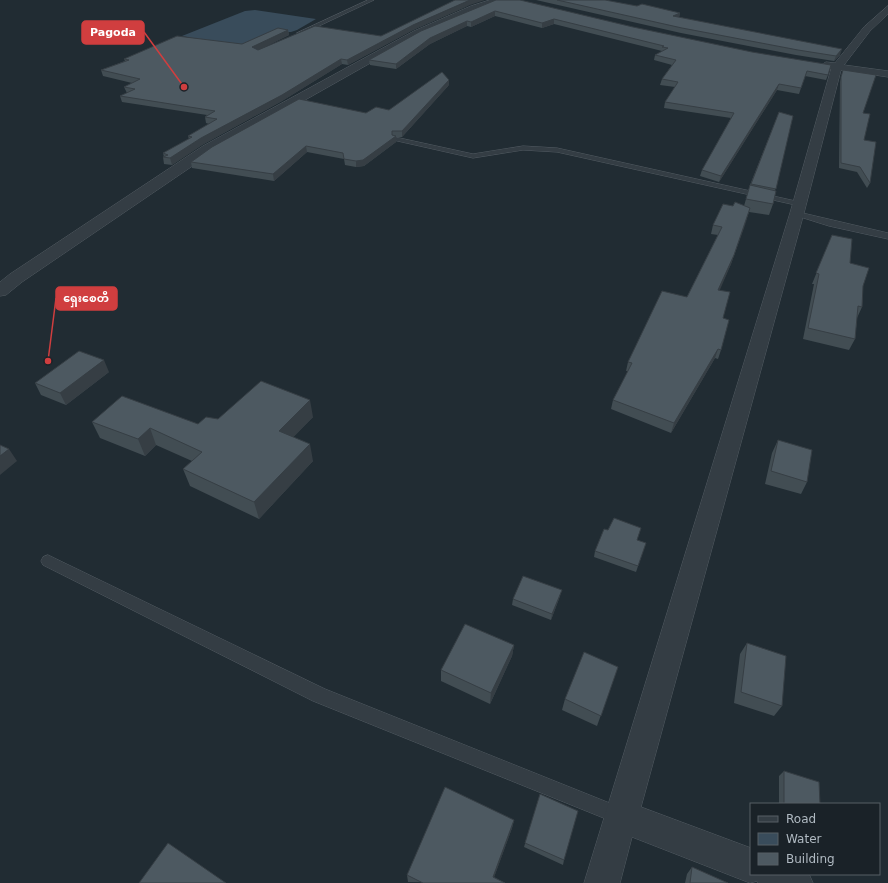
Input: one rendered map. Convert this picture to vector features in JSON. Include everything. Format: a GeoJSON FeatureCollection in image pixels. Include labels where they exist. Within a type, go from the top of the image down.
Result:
{"type":"FeatureCollection","features":[{"type":"Feature","properties":{"kind":"street"},"geometry":{"type":"LineString","coordinates":[[0,291],[16,278],[208,149],[417,33],[474,8],[499,0]]}},
{"type":"Feature","properties":{"kind":"street"},"geometry":{"type":"LineString","coordinates":[[602,883],[798,208],[837,67],[867,28],[888,9]]}},
{"type":"Feature","properties":{"kind":"street"},"geometry":{"type":"LineString","coordinates":[[815,64],[888,74]]}},
{"type":"Feature","properties":{"kind":"street"},"geometry":{"type":"LineString","coordinates":[[621,816],[750,866]]}},
{"type":"Feature","properties":{"kind":"street"},"geometry":{"type":"LineString","coordinates":[[775,875],[795,883]]}},
{"type":"Feature","properties":{"kind":"lane"},"geometry":{"type":"LineString","coordinates":[[293,36],[372,0]]}},
{"type":"Feature","properties":{"kind":"lane"},"geometry":{"type":"LineString","coordinates":[[395,139],[473,156],[488,155],[524,148],[557,150],[798,208],[832,224],[888,236]]}},
{"type":"Feature","properties":{"kind":"lane"},"geometry":{"type":"LineString","coordinates":[[48,561],[319,695],[621,816]]}},
{"type":"Feature","properties":{"kind":"water"},"geometry":{"type":"Polygon","coordinates":[[[255,10],[316,19],[297,30],[291,32],[278,32],[251,46],[213,42],[182,36],[245,11],[255,10]]]}},
{"type":"Feature","properties":{"kind":"building"},"geometry":{"type":"Polygon","coordinates":[[[455,0],[470,0],[413,25],[347,60],[341,59],[282,95],[201,138],[170,158],[163,157],[168,155],[163,153],[192,137],[188,136],[217,119],[205,117],[215,111],[120,96],[135,89],[124,87],[140,79],[101,70],[129,60],[124,59],[177,36],[242,44],[278,28],[288,30],[252,47],[258,50],[315,26],[381,36],[455,0]]]}},
{"type":"Feature","properties":{"kind":"building"},"geometry":{"type":"Polygon","coordinates":[[[496,0],[520,0],[633,27],[752,52],[831,65],[828,75],[807,71],[801,88],[779,84],[721,176],[702,170],[734,113],[665,102],[678,82],[662,79],[676,60],[655,55],[668,48],[662,47],[664,46],[554,19],[542,23],[495,11],[471,22],[467,21],[430,38],[396,64],[369,60],[421,31],[496,0]]]}},
{"type":"Feature","properties":{"kind":"building"},"geometry":{"type":"Polygon","coordinates":[[[557,0],[605,0],[637,6],[642,4],[680,13],[673,16],[842,49],[836,56],[798,50],[682,28],[557,0]]]}},
{"type":"Feature","properties":{"kind":"building"},"geometry":{"type":"Polygon","coordinates":[[[843,70],[876,75],[863,113],[870,114],[864,140],[876,142],[870,183],[860,167],[841,163],[841,77],[843,70]]]}},
{"type":"Feature","properties":{"kind":"building"},"geometry":{"type":"Polygon","coordinates":[[[442,72],[449,80],[402,131],[392,131],[392,135],[396,136],[363,160],[356,161],[344,159],[343,153],[306,146],[273,174],[191,162],[212,147],[299,99],[366,113],[376,107],[389,110],[442,72]]]}},
{"type":"Feature","properties":{"kind":"building"},"geometry":{"type":"Polygon","coordinates":[[[779,112],[793,116],[776,189],[751,184],[779,112]]]}},
{"type":"Feature","properties":{"kind":"building"},"geometry":{"type":"Polygon","coordinates":[[[750,185],[776,191],[773,204],[746,199],[750,185]]]}},
{"type":"Feature","properties":{"kind":"building"},"geometry":{"type":"Polygon","coordinates":[[[735,202],[750,208],[734,255],[718,290],[730,292],[723,318],[729,320],[721,350],[718,349],[674,423],[613,400],[632,363],[628,362],[662,291],[687,297],[722,227],[713,225],[723,204],[733,206],[735,202]]]}},
{"type":"Feature","properties":{"kind":"building"},"geometry":{"type":"Polygon","coordinates":[[[832,235],[852,239],[850,263],[869,268],[863,286],[862,307],[858,306],[855,339],[808,328],[819,274],[816,273],[832,235]]]}},
{"type":"Feature","properties":{"kind":"building"},"geometry":{"type":"Polygon","coordinates":[[[79,351],[104,360],[60,393],[35,383],[79,351]]]}},
{"type":"Feature","properties":{"kind":"building"},"geometry":{"type":"Polygon","coordinates":[[[261,381],[310,400],[279,431],[310,444],[254,502],[183,469],[202,452],[150,428],[138,439],[92,422],[122,396],[198,424],[206,417],[218,419],[261,381]]]}},
{"type":"Feature","properties":{"kind":"building"},"geometry":{"type":"Polygon","coordinates":[[[778,440],[812,450],[807,482],[771,471],[778,440]]]}},
{"type":"Feature","properties":{"kind":"building"},"geometry":{"type":"Polygon","coordinates":[[[0,445],[9,449],[0,456],[0,445]]]}},
{"type":"Feature","properties":{"kind":"building"},"geometry":{"type":"Polygon","coordinates":[[[614,518],[641,528],[637,540],[646,543],[638,566],[595,551],[604,529],[608,530],[614,518]]]}},
{"type":"Feature","properties":{"kind":"building"},"geometry":{"type":"Polygon","coordinates":[[[523,576],[562,590],[552,614],[513,599],[523,576]]]}},
{"type":"Feature","properties":{"kind":"building"},"geometry":{"type":"Polygon","coordinates":[[[465,624],[514,645],[491,693],[441,670],[465,624]]]}},
{"type":"Feature","properties":{"kind":"building"},"geometry":{"type":"Polygon","coordinates":[[[747,643],[786,656],[782,706],[741,692],[747,643]]]}},
{"type":"Feature","properties":{"kind":"building"},"geometry":{"type":"Polygon","coordinates":[[[584,652],[618,667],[601,716],[565,699],[584,652]]]}},
{"type":"Feature","properties":{"kind":"building"},"geometry":{"type":"Polygon","coordinates":[[[784,771],[819,782],[820,803],[784,803],[784,771]]]}},
{"type":"Feature","properties":{"kind":"building"},"geometry":{"type":"Polygon","coordinates":[[[445,787],[514,820],[493,877],[505,883],[423,883],[407,875],[445,787]]]}},
{"type":"Feature","properties":{"kind":"building"},"geometry":{"type":"Polygon","coordinates":[[[540,794],[578,811],[564,860],[525,843],[540,794]]]}},
{"type":"Feature","properties":{"kind":"building"},"geometry":{"type":"Polygon","coordinates":[[[168,843],[226,883],[139,883],[168,843]]]}},
{"type":"Feature","properties":{"kind":"building"},"geometry":{"type":"Polygon","coordinates":[[[692,867],[728,883],[690,883],[692,867]]]}},
{"type":"Feature","properties":{"kind":"place","name":"Pagoda"},"geometry":{"type":"Point","coordinates":[184,87]}},
{"type":"Feature","properties":{"kind":"place","name":"ရှေးစေတီ"},"geometry":{"type":"Point","coordinates":[48,361]}}]}
